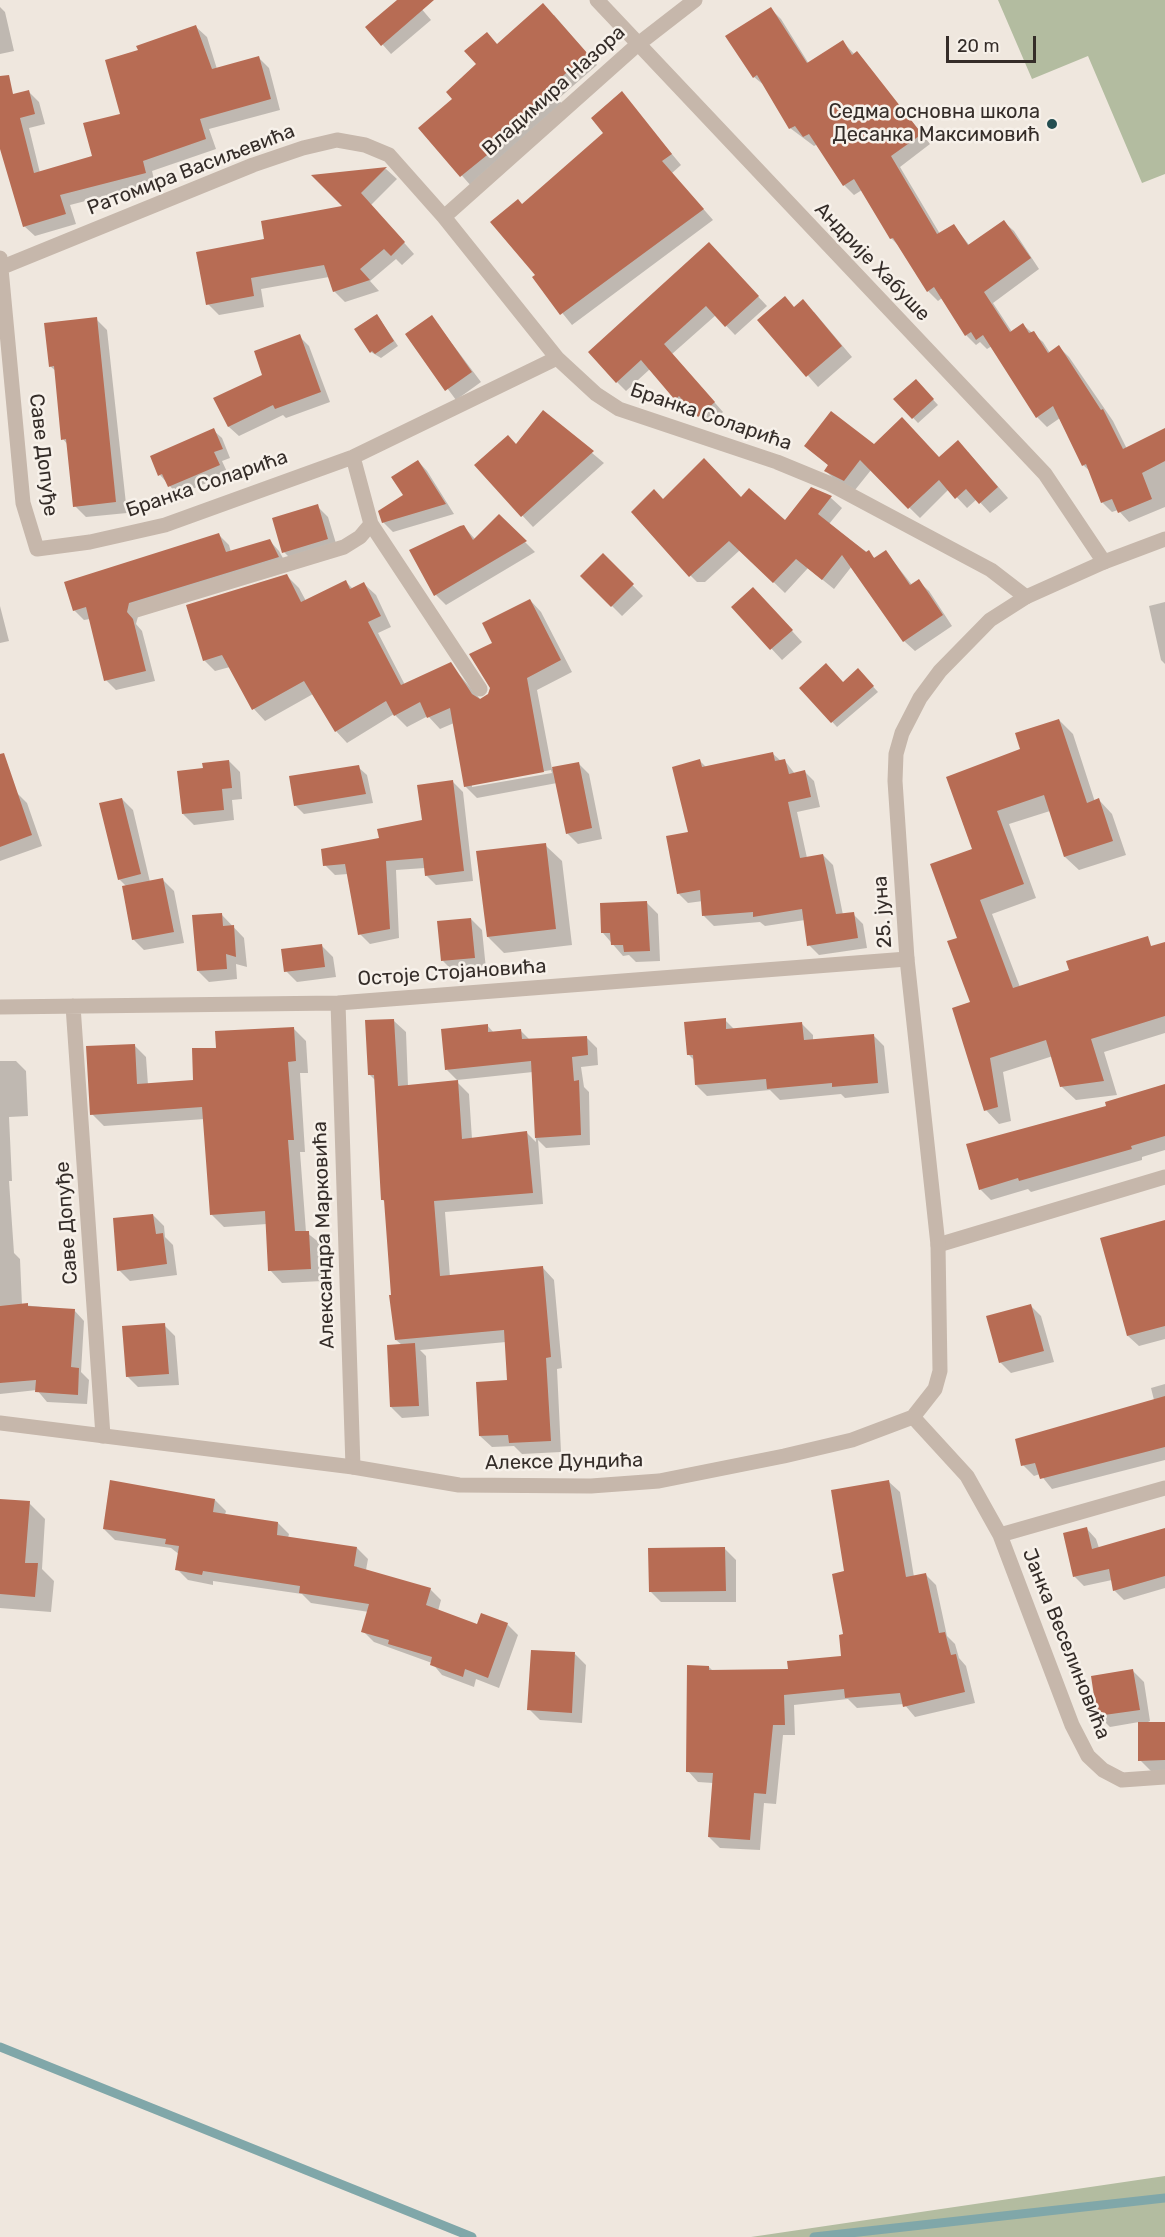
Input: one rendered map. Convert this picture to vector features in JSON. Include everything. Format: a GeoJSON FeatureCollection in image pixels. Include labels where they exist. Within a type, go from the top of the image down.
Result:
{"type":"FeatureCollection","features":[{"type":"Feature","properties":{"kind":"street","name":"Андрије Хабуше"},"geometry":{"type":"LineString","coordinates":[[597,0],[637,45],[1045,474],[1104,562]]}},
{"type":"Feature","properties":{"kind":"street","name":"Владимира Назора"},"geometry":{"type":"LineString","coordinates":[[444,217],[637,45],[695,0]]}},
{"type":"Feature","properties":{"kind":"street","name":"Ратомира Васиљевића"},"geometry":{"type":"LineString","coordinates":[[1,265],[253,165],[303,148],[337,140],[365,145],[389,155],[444,217],[557,358]]}},
{"type":"Feature","properties":{"kind":"street","name":"Саве Допуђе"},"geometry":{"type":"LineString","coordinates":[[1,265],[23,503],[37,549]]}},
{"type":"Feature","properties":{"kind":"street","name":"Бранка Соларића"},"geometry":{"type":"LineString","coordinates":[[37,549],[90,542],[165,525],[353,457],[557,358],[596,394],[619,409],[777,462],[828,483],[991,570],[1026,597]]}},
{"type":"Feature","properties":{"kind":"street"},"geometry":{"type":"LineString","coordinates":[[353,457],[371,524],[480,689]]}},
{"type":"Feature","properties":{"kind":"street"},"geometry":{"type":"LineString","coordinates":[[136,609],[344,547],[360,537],[371,524]]}},
{"type":"Feature","properties":{"kind":"street","name":"25. јуна"},"geometry":{"type":"LineString","coordinates":[[913,1417],[935,1389],[940,1371],[938,1245],[907,959],[896,781],[896,754],[902,733],[920,698],[964,643],[990,620],[1026,597],[1104,562],[1165,539]]}},
{"type":"Feature","properties":{"kind":"street","name":"Остоје Стојановића"},"geometry":{"type":"LineString","coordinates":[[0,1007],[338,1003],[907,959]]}},
{"type":"Feature","properties":{"kind":"street","name":"Александра Марковића"},"geometry":{"type":"LineString","coordinates":[[338,1003],[353,1467]]}},
{"type":"Feature","properties":{"kind":"street","name":"Саве Допуђе"},"geometry":{"type":"LineString","coordinates":[[73,1006],[103,1436]]}},
{"type":"Feature","properties":{"kind":"street"},"geometry":{"type":"LineString","coordinates":[[938,1245],[1165,1177]]}},
{"type":"Feature","properties":{"kind":"street"},"geometry":{"type":"LineString","coordinates":[[913,1417],[957,1463],[1000,1535],[1165,1488]]}},
{"type":"Feature","properties":{"kind":"street","name":"Алексе Дундића"},"geometry":{"type":"LineString","coordinates":[[0,1423],[353,1467],[459,1485],[591,1486],[659,1481],[852,1440],[913,1417]]}},
{"type":"Feature","properties":{"kind":"street","name":"Јанка Веселиновића"},"geometry":{"type":"LineString","coordinates":[[1000,1535],[1072,1725],[1088,1756],[1103,1770],[1122,1780],[1165,1777]]}},
{"type":"Feature","properties":{"kind":"green space"},"geometry":{"type":"Polygon","coordinates":[[[998,0],[1165,0],[1165,174],[1142,183],[1088,56],[1032,79],[998,0]]]}},
{"type":"Feature","properties":{"kind":"green space"},"geometry":{"type":"Polygon","coordinates":[[[1165,2176],[1165,2237],[751,2237],[1165,2176]]]}},
{"type":"Feature","properties":{"kind":"building"},"geometry":{"type":"Polygon","coordinates":[[[397,0],[434,0],[381,46],[365,27],[397,0]]]}},
{"type":"Feature","properties":{"kind":"building"},"geometry":{"type":"Polygon","coordinates":[[[543,3],[588,54],[549,88],[553,93],[514,126],[518,130],[460,177],[418,128],[452,99],[446,92],[476,64],[464,51],[487,32],[497,44],[543,3]]]}},
{"type":"Feature","properties":{"kind":"building"},"geometry":{"type":"Polygon","coordinates":[[[771,7],[807,63],[843,40],[852,55],[857,51],[922,134],[891,156],[937,234],[954,224],[968,245],[1004,220],[1031,258],[984,292],[1010,332],[1023,323],[1029,333],[1034,331],[1048,353],[1059,345],[1101,410],[1103,409],[1123,449],[1165,428],[1165,461],[1142,473],[1152,499],[1118,513],[1112,499],[1101,503],[1086,464],[1082,466],[1053,406],[1036,418],[983,335],[976,340],[971,332],[965,336],[934,287],[927,292],[893,238],[890,239],[854,179],[843,186],[809,134],[803,137],[795,126],[789,129],[757,75],[753,78],[725,36],[771,7]]]}},
{"type":"Feature","properties":{"kind":"building"},"geometry":{"type":"Polygon","coordinates":[[[196,25],[212,69],[259,56],[271,99],[200,119],[206,139],[143,161],[146,173],[60,195],[66,214],[23,227],[0,149],[0,76],[9,75],[13,94],[29,90],[35,114],[20,118],[34,173],[92,156],[83,123],[120,114],[105,60],[138,50],[136,46],[196,25]]]}},
{"type":"Feature","properties":{"kind":"building"},"geometry":{"type":"Polygon","coordinates":[[[622,91],[672,154],[662,161],[704,209],[560,315],[532,277],[535,275],[490,222],[518,199],[522,204],[603,133],[591,118],[622,91]]]}},
{"type":"Feature","properties":{"kind":"building"},"geometry":{"type":"Polygon","coordinates":[[[387,167],[361,193],[405,242],[391,256],[384,249],[360,269],[370,280],[333,292],[324,265],[251,278],[254,296],[206,305],[196,252],[264,239],[261,221],[342,206],[311,175],[387,167]]]}},
{"type":"Feature","properties":{"kind":"building"},"geometry":{"type":"Polygon","coordinates":[[[709,242],[759,296],[725,327],[706,306],[664,344],[715,402],[698,417],[679,396],[675,400],[641,360],[616,383],[588,352],[709,242]]]}},
{"type":"Feature","properties":{"kind":"building"},"geometry":{"type":"Polygon","coordinates":[[[785,296],[794,307],[803,299],[842,346],[806,377],[757,320],[785,296]]]}},
{"type":"Feature","properties":{"kind":"building"},"geometry":{"type":"Polygon","coordinates":[[[377,314],[394,341],[375,354],[372,351],[370,353],[354,329],[377,314]]]}},
{"type":"Feature","properties":{"kind":"building"},"geometry":{"type":"Polygon","coordinates":[[[432,315],[472,372],[445,391],[405,334],[432,315]]]}},
{"type":"Feature","properties":{"kind":"building"},"geometry":{"type":"Polygon","coordinates":[[[97,317],[116,502],[73,507],[66,439],[61,440],[54,366],[49,367],[44,323],[97,317]]]}},
{"type":"Feature","properties":{"kind":"building"},"geometry":{"type":"Polygon","coordinates":[[[300,334],[321,392],[275,409],[273,405],[228,427],[213,398],[262,375],[254,351],[300,334]]]}},
{"type":"Feature","properties":{"kind":"building"},"geometry":{"type":"Polygon","coordinates":[[[916,379],[934,399],[912,419],[893,399],[916,379]]]}},
{"type":"Feature","properties":{"kind":"building"},"geometry":{"type":"Polygon","coordinates":[[[543,410],[594,451],[521,517],[474,465],[508,435],[516,444],[543,410]]]}},
{"type":"Feature","properties":{"kind":"building"},"geometry":{"type":"Polygon","coordinates":[[[831,411],[874,444],[902,417],[939,457],[958,440],[998,487],[979,504],[966,489],[955,499],[939,480],[908,509],[860,460],[844,481],[824,471],[828,465],[804,446],[831,411]]]}},
{"type":"Feature","properties":{"kind":"building"},"geometry":{"type":"Polygon","coordinates":[[[214,428],[223,449],[214,452],[220,465],[168,487],[162,474],[158,476],[150,456],[214,428]]]}},
{"type":"Feature","properties":{"kind":"building"},"geometry":{"type":"Polygon","coordinates":[[[704,458],[741,497],[749,488],[785,520],[811,487],[832,496],[818,514],[866,552],[869,550],[874,558],[886,550],[910,585],[919,579],[943,615],[903,642],[842,555],[822,580],[796,559],[773,583],[729,541],[689,577],[631,512],[654,489],[663,499],[704,458]]]}},
{"type":"Feature","properties":{"kind":"building"},"geometry":{"type":"Polygon","coordinates":[[[418,460],[446,504],[382,523],[378,511],[403,495],[391,477],[418,460]]]}},
{"type":"Feature","properties":{"kind":"building"},"geometry":{"type":"Polygon","coordinates":[[[318,504],[328,539],[282,553],[272,518],[318,504]]]}},
{"type":"Feature","properties":{"kind":"building"},"geometry":{"type":"Polygon","coordinates":[[[499,514],[527,541],[434,596],[409,550],[464,525],[473,540],[499,514]]]}},
{"type":"Feature","properties":{"kind":"building"},"geometry":{"type":"Polygon","coordinates":[[[219,533],[226,552],[270,539],[279,557],[129,603],[127,612],[133,619],[146,671],[104,681],[86,607],[73,611],[64,582],[219,533]]]}},
{"type":"Feature","properties":{"kind":"building"},"geometry":{"type":"Polygon","coordinates":[[[603,553],[634,584],[611,607],[580,576],[603,553]]]}},
{"type":"Feature","properties":{"kind":"building"},"geometry":{"type":"Polygon","coordinates":[[[287,574],[301,602],[346,580],[350,589],[364,582],[381,616],[368,622],[401,685],[451,662],[472,694],[480,699],[488,694],[490,688],[469,654],[492,643],[482,623],[530,599],[561,660],[527,678],[544,772],[464,787],[450,708],[427,718],[420,702],[394,716],[386,701],[335,732],[304,681],[252,710],[222,655],[203,661],[186,605],[287,574]]]}},
{"type":"Feature","properties":{"kind":"building"},"geometry":{"type":"Polygon","coordinates":[[[753,587],[793,630],[770,650],[731,607],[753,587]]]}},
{"type":"Feature","properties":{"kind":"building"},"geometry":{"type":"Polygon","coordinates":[[[826,663],[843,682],[858,668],[874,686],[831,723],[799,688],[826,663]]]}},
{"type":"Feature","properties":{"kind":"building"},"geometry":{"type":"Polygon","coordinates":[[[1059,719],[1087,803],[1099,798],[1113,841],[1064,857],[1044,795],[997,811],[1024,884],[980,900],[1013,988],[1069,970],[1066,961],[1148,936],[1151,946],[1165,942],[1165,1016],[1091,1039],[1104,1081],[1060,1087],[1046,1040],[990,1058],[998,1107],[984,1111],[952,1008],[970,1002],[947,941],[957,938],[930,864],[972,849],[946,777],[1020,749],[1015,733],[1059,719]]]}},
{"type":"Feature","properties":{"kind":"building"},"geometry":{"type":"Polygon","coordinates":[[[773,752],[775,761],[785,759],[789,774],[805,770],[811,797],[788,802],[800,858],[823,854],[836,914],[854,912],[858,938],[807,946],[802,909],[753,917],[753,912],[702,916],[700,890],[677,894],[666,836],[688,832],[672,767],[700,759],[702,767],[773,752]]]}},
{"type":"Feature","properties":{"kind":"building"},"geometry":{"type":"Polygon","coordinates":[[[4,753],[32,835],[0,847],[0,754],[4,753]]]}},
{"type":"Feature","properties":{"kind":"building"},"geometry":{"type":"Polygon","coordinates":[[[229,760],[232,788],[222,789],[224,810],[182,814],[177,771],[203,768],[202,763],[229,760]]]}},
{"type":"Feature","properties":{"kind":"building"},"geometry":{"type":"Polygon","coordinates":[[[579,762],[592,828],[566,834],[552,767],[579,762]]]}},
{"type":"Feature","properties":{"kind":"building"},"geometry":{"type":"Polygon","coordinates":[[[359,765],[366,794],[294,806],[289,776],[359,765]]]}},
{"type":"Feature","properties":{"kind":"building"},"geometry":{"type":"Polygon","coordinates":[[[453,780],[464,871],[425,876],[423,858],[386,861],[390,929],[358,935],[345,864],[323,866],[321,849],[379,838],[377,829],[422,820],[417,785],[453,780]]]}},
{"type":"Feature","properties":{"kind":"building"},"geometry":{"type":"Polygon","coordinates":[[[122,798],[141,874],[118,880],[99,803],[122,798]]]}},
{"type":"Feature","properties":{"kind":"building"},"geometry":{"type":"Polygon","coordinates":[[[546,843],[556,929],[487,937],[476,851],[546,843]]]}},
{"type":"Feature","properties":{"kind":"building"},"geometry":{"type":"Polygon","coordinates":[[[163,878],[174,932],[132,940],[122,886],[163,878]]]}},
{"type":"Feature","properties":{"kind":"building"},"geometry":{"type":"Polygon","coordinates":[[[647,901],[650,951],[624,952],[623,945],[611,945],[610,933],[601,933],[600,903],[647,901]]]}},
{"type":"Feature","properties":{"kind":"building"},"geometry":{"type":"Polygon","coordinates":[[[222,913],[223,926],[234,925],[236,957],[226,954],[227,969],[197,971],[192,915],[222,913]]]}},
{"type":"Feature","properties":{"kind":"building"},"geometry":{"type":"Polygon","coordinates":[[[471,918],[475,958],[441,961],[437,921],[471,918]]]}},
{"type":"Feature","properties":{"kind":"building"},"geometry":{"type":"Polygon","coordinates":[[[322,944],[325,967],[284,972],[281,949],[322,944]]]}},
{"type":"Feature","properties":{"kind":"building"},"geometry":{"type":"Polygon","coordinates":[[[726,1018],[726,1029],[802,1022],[804,1040],[874,1034],[878,1083],[832,1087],[832,1083],[767,1089],[766,1079],[695,1085],[693,1055],[687,1055],[684,1022],[726,1018]]]}},
{"type":"Feature","properties":{"kind":"building"},"geometry":{"type":"Polygon","coordinates":[[[394,1019],[398,1086],[458,1080],[462,1139],[527,1131],[533,1193],[434,1201],[440,1276],[543,1266],[551,1357],[546,1358],[551,1441],[509,1443],[508,1435],[479,1436],[476,1382],[507,1380],[504,1330],[395,1340],[389,1295],[391,1295],[384,1200],[381,1200],[374,1075],[368,1075],[365,1020],[394,1019]]]}},
{"type":"Feature","properties":{"kind":"building"},"geometry":{"type":"Polygon","coordinates":[[[488,1024],[488,1032],[521,1029],[522,1039],[587,1036],[588,1055],[572,1057],[574,1081],[579,1080],[581,1135],[535,1138],[531,1061],[445,1070],[441,1029],[488,1024]]]}},
{"type":"Feature","properties":{"kind":"building"},"geometry":{"type":"Polygon","coordinates":[[[294,1027],[296,1061],[288,1062],[294,1140],[288,1140],[295,1231],[309,1231],[311,1269],[268,1271],[265,1211],[210,1215],[202,1107],[90,1115],[86,1046],[135,1044],[137,1084],[193,1080],[192,1048],[216,1048],[215,1031],[294,1027]]]}},
{"type":"Feature","properties":{"kind":"building"},"geometry":{"type":"Polygon","coordinates":[[[1165,1084],[1165,1136],[1131,1146],[1132,1149],[979,1190],[966,1144],[1106,1106],[1105,1102],[1165,1084]]]}},
{"type":"Feature","properties":{"kind":"building"},"geometry":{"type":"Polygon","coordinates":[[[153,1214],[156,1234],[163,1233],[167,1264],[117,1271],[113,1218],[153,1214]]]}},
{"type":"Feature","properties":{"kind":"building"},"geometry":{"type":"Polygon","coordinates":[[[1165,1220],[1165,1326],[1127,1336],[1100,1238],[1165,1220]]]}},
{"type":"Feature","properties":{"kind":"building"},"geometry":{"type":"Polygon","coordinates":[[[28,1303],[28,1306],[75,1309],[71,1367],[79,1368],[78,1395],[35,1392],[36,1380],[0,1383],[0,1306],[28,1303]]]}},
{"type":"Feature","properties":{"kind":"building"},"geometry":{"type":"Polygon","coordinates":[[[1031,1304],[1044,1351],[999,1363],[986,1316],[1031,1304]]]}},
{"type":"Feature","properties":{"kind":"building"},"geometry":{"type":"Polygon","coordinates":[[[165,1323],[169,1374],[126,1377],[122,1326],[165,1323]]]}},
{"type":"Feature","properties":{"kind":"building"},"geometry":{"type":"Polygon","coordinates":[[[415,1343],[419,1406],[390,1407],[387,1345],[415,1343]]]}},
{"type":"Feature","properties":{"kind":"building"},"geometry":{"type":"Polygon","coordinates":[[[1165,1396],[1165,1447],[1040,1479],[1035,1463],[1021,1466],[1015,1439],[1165,1396]]]}},
{"type":"Feature","properties":{"kind":"building"},"geometry":{"type":"Polygon","coordinates":[[[110,1480],[215,1499],[213,1512],[278,1522],[277,1535],[357,1547],[354,1566],[431,1588],[426,1605],[477,1624],[481,1613],[508,1623],[488,1678],[465,1669],[463,1677],[430,1665],[432,1657],[388,1644],[389,1640],[361,1632],[369,1604],[299,1593],[300,1586],[203,1571],[202,1575],[175,1570],[179,1546],[165,1544],[166,1539],[103,1529],[110,1480]]]}},
{"type":"Feature","properties":{"kind":"building"},"geometry":{"type":"Polygon","coordinates":[[[889,1480],[906,1577],[926,1573],[939,1633],[945,1632],[951,1655],[956,1654],[965,1692],[903,1707],[900,1693],[845,1698],[844,1689],[784,1695],[785,1725],[773,1725],[766,1794],[754,1793],[750,1840],[708,1837],[713,1773],[686,1772],[687,1665],[709,1666],[709,1670],[788,1669],[787,1661],[841,1656],[839,1635],[843,1634],[832,1574],[844,1571],[831,1490],[889,1480]]]}},
{"type":"Feature","properties":{"kind":"building"},"geometry":{"type":"Polygon","coordinates":[[[0,1499],[30,1501],[25,1563],[38,1563],[35,1597],[0,1594],[0,1499]]]}},
{"type":"Feature","properties":{"kind":"building"},"geometry":{"type":"Polygon","coordinates":[[[1087,1527],[1092,1549],[1165,1528],[1165,1576],[1113,1591],[1109,1569],[1073,1577],[1063,1533],[1087,1527]]]}},
{"type":"Feature","properties":{"kind":"building"},"geometry":{"type":"Polygon","coordinates":[[[725,1547],[726,1591],[649,1592],[648,1548],[725,1547]]]}},
{"type":"Feature","properties":{"kind":"building"},"geometry":{"type":"Polygon","coordinates":[[[531,1650],[575,1652],[572,1713],[527,1710],[531,1650]]]}},
{"type":"Feature","properties":{"kind":"building"},"geometry":{"type":"Polygon","coordinates":[[[1133,1669],[1140,1710],[1097,1716],[1091,1676],[1133,1669]]]}},
{"type":"Feature","properties":{"kind":"building"},"geometry":{"type":"Polygon","coordinates":[[[1138,1722],[1165,1722],[1165,1760],[1138,1761],[1138,1722]]]}},
{"type":"Feature","properties":{"kind":"waterway"},"geometry":{"type":"LineString","coordinates":[[0,2047],[472,2237]]}},
{"type":"Feature","properties":{"kind":"waterway"},"geometry":{"type":"LineString","coordinates":[[814,2237],[1165,2198]]}},
{"type":"Feature","properties":{"kind":"place","name":"Седма основна школа Десанка Максимовић"},"geometry":{"type":"Point","coordinates":[1052,124]}}]}
